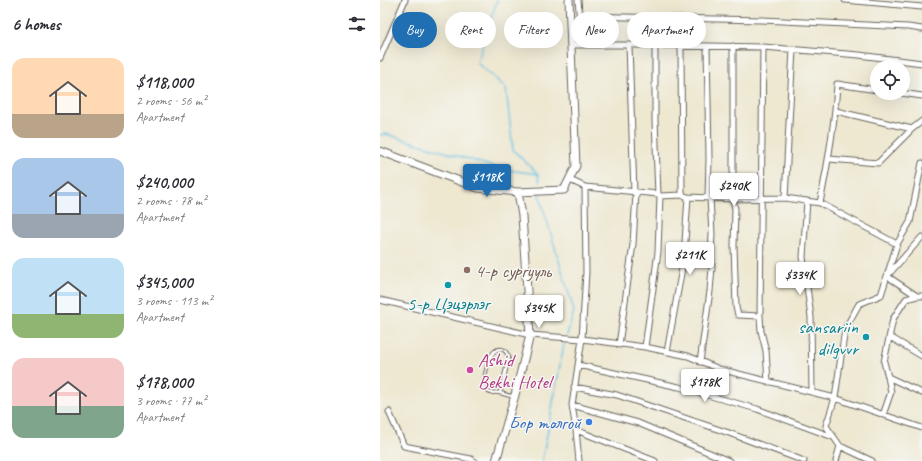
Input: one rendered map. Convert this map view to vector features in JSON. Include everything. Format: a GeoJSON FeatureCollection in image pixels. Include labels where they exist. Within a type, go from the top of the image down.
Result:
{"type":"FeatureCollection","features":[{"type":"Feature","properties":{"kind":"street"},"geometry":{"type":"LineString","coordinates":[[380,58],[405,0]]}},
{"type":"Feature","properties":{"kind":"street"},"geometry":{"type":"LineString","coordinates":[[569,0],[571,45]]}},
{"type":"Feature","properties":{"kind":"street"},"geometry":{"type":"LineString","coordinates":[[578,0],[580,12]]}},
{"type":"Feature","properties":{"kind":"street"},"geometry":{"type":"LineString","coordinates":[[845,0],[922,7]]}},
{"type":"Feature","properties":{"kind":"street"},"geometry":{"type":"LineString","coordinates":[[619,17],[754,20],[908,27],[922,29]]}},
{"type":"Feature","properties":{"kind":"street"},"geometry":{"type":"LineString","coordinates":[[700,362],[712,267],[712,234],[709,198],[707,46],[793,49],[922,63]]}},
{"type":"Feature","properties":{"kind":"street"},"geometry":{"type":"LineString","coordinates":[[733,46],[733,199],[735,209],[734,246],[737,311],[738,315],[760,316]]}},
{"type":"Feature","properties":{"kind":"street"},"geometry":{"type":"LineString","coordinates":[[763,47],[760,316],[761,331],[766,351],[768,382]]}},
{"type":"Feature","properties":{"kind":"street"},"geometry":{"type":"LineString","coordinates":[[380,151],[478,188],[518,192],[564,190],[576,166],[571,48]]}},
{"type":"Feature","properties":{"kind":"street"},"geometry":{"type":"LineString","coordinates":[[619,345],[633,244],[635,193],[629,48]]}},
{"type":"Feature","properties":{"kind":"street"},"geometry":{"type":"LineString","coordinates":[[645,347],[658,252],[659,195],[655,120],[655,48]]}},
{"type":"Feature","properties":{"kind":"street"},"geometry":{"type":"LineString","coordinates":[[667,352],[684,257],[685,196],[681,48]]}},
{"type":"Feature","properties":{"kind":"street"},"geometry":{"type":"LineString","coordinates":[[785,198],[793,49]]}},
{"type":"Feature","properties":{"kind":"street"},"geometry":{"type":"LineString","coordinates":[[820,203],[829,159],[836,111],[837,84],[870,89]]}},
{"type":"Feature","properties":{"kind":"street"},"geometry":{"type":"LineString","coordinates":[[910,94],[922,96]]}},
{"type":"Feature","properties":{"kind":"street"},"geometry":{"type":"LineString","coordinates":[[836,111],[912,129]]}},
{"type":"Feature","properties":{"kind":"street"},"geometry":{"type":"LineString","coordinates":[[829,159],[878,163],[922,121]]}},
{"type":"Feature","properties":{"kind":"street"},"geometry":{"type":"LineString","coordinates":[[380,156],[398,158]]}},
{"type":"Feature","properties":{"kind":"street"},"geometry":{"type":"LineString","coordinates":[[872,461],[840,446],[826,426],[835,398],[845,329],[858,304],[881,295],[897,244],[910,222],[922,163]]}},
{"type":"Feature","properties":{"kind":"street"},"geometry":{"type":"LineString","coordinates":[[570,180],[585,187],[635,193],[733,199],[785,198],[820,203],[897,244]]}},
{"type":"Feature","properties":{"kind":"street"},"geometry":{"type":"LineString","coordinates":[[579,461],[572,405],[582,339],[586,272],[585,187]]}},
{"type":"Feature","properties":{"kind":"street"},"geometry":{"type":"LineString","coordinates":[[496,461],[530,335],[522,216],[518,192]]}},
{"type":"Feature","properties":{"kind":"street"},"geometry":{"type":"LineString","coordinates":[[807,201],[803,257],[811,317],[812,392]]}},
{"type":"Feature","properties":{"kind":"street"},"geometry":{"type":"LineString","coordinates":[[887,276],[922,237]]}},
{"type":"Feature","properties":{"kind":"street"},"geometry":{"type":"LineString","coordinates":[[887,276],[920,296]]}},
{"type":"Feature","properties":{"kind":"street"},"geometry":{"type":"LineString","coordinates":[[883,415],[891,392],[884,362],[893,318],[906,299],[920,296]]}},
{"type":"Feature","properties":{"kind":"street"},"geometry":{"type":"LineString","coordinates":[[380,300],[530,335],[582,339],[619,345],[645,347],[688,356],[719,369],[835,398],[922,428]]}},
{"type":"Feature","properties":{"kind":"street"},"geometry":{"type":"LineString","coordinates":[[890,337],[922,356]]}},
{"type":"Feature","properties":{"kind":"street"},"geometry":{"type":"LineString","coordinates":[[578,365],[679,387],[757,409],[833,437]]}},
{"type":"Feature","properties":{"kind":"street"},"geometry":{"type":"LineString","coordinates":[[888,377],[922,393]]}},
{"type":"Feature","properties":{"kind":"street"},"geometry":{"type":"LineString","coordinates":[[574,387],[617,395],[729,433],[804,461]]}},
{"type":"Feature","properties":{"kind":"street"},"geometry":{"type":"LineString","coordinates":[[572,405],[638,423],[729,461]]}},
{"type":"Feature","properties":{"kind":"street"},"geometry":{"type":"LineString","coordinates":[[389,412],[404,446],[471,459],[474,461]]}},
{"type":"Feature","properties":{"kind":"street"},"geometry":{"type":"LineString","coordinates":[[576,430],[655,461]]}},
{"type":"Feature","properties":{"kind":"street"},"geometry":{"type":"LineString","coordinates":[[836,461],[840,446]]}},
{"type":"Feature","properties":{"kind":"lane"},"geometry":{"type":"LineString","coordinates":[[500,392],[509,357],[506,352],[501,349],[496,350],[490,355],[483,386],[487,392],[492,394],[500,392],[507,396],[515,395]]}},
{"type":"Feature","properties":{"kind":"waterway"},"geometry":{"type":"LineString","coordinates":[[497,0],[477,63],[506,88],[513,150],[538,174]]}},
{"type":"Feature","properties":{"kind":"waterway"},"geometry":{"type":"LineString","coordinates":[[380,135],[386,134],[501,169],[538,174],[539,182]]}},
{"type":"Feature","properties":{"kind":"waterway"},"geometry":{"type":"LineString","coordinates":[[539,194],[574,311],[567,335]]}},
{"type":"Feature","properties":{"kind":"waterway"},"geometry":{"type":"LineString","coordinates":[[542,461],[564,344]]}},
{"type":"Feature","properties":{"kind":"place","name":"4-р сургууль"},"geometry":{"type":"Point","coordinates":[467,270]}},
{"type":"Feature","properties":{"kind":"place","name":"5-р Цэцэрлэг"},"geometry":{"type":"Point","coordinates":[448,285]}},
{"type":"Feature","properties":{"kind":"place","name":"sansariin dilgvvr"},"geometry":{"type":"Point","coordinates":[866,337]}},
{"type":"Feature","properties":{"kind":"place","name":"Ashid Bekhi Hotel"},"geometry":{"type":"Point","coordinates":[470,370]}},
{"type":"Feature","properties":{"kind":"place","name":"Бор толгой"},"geometry":{"type":"Point","coordinates":[589,422]}}]}
